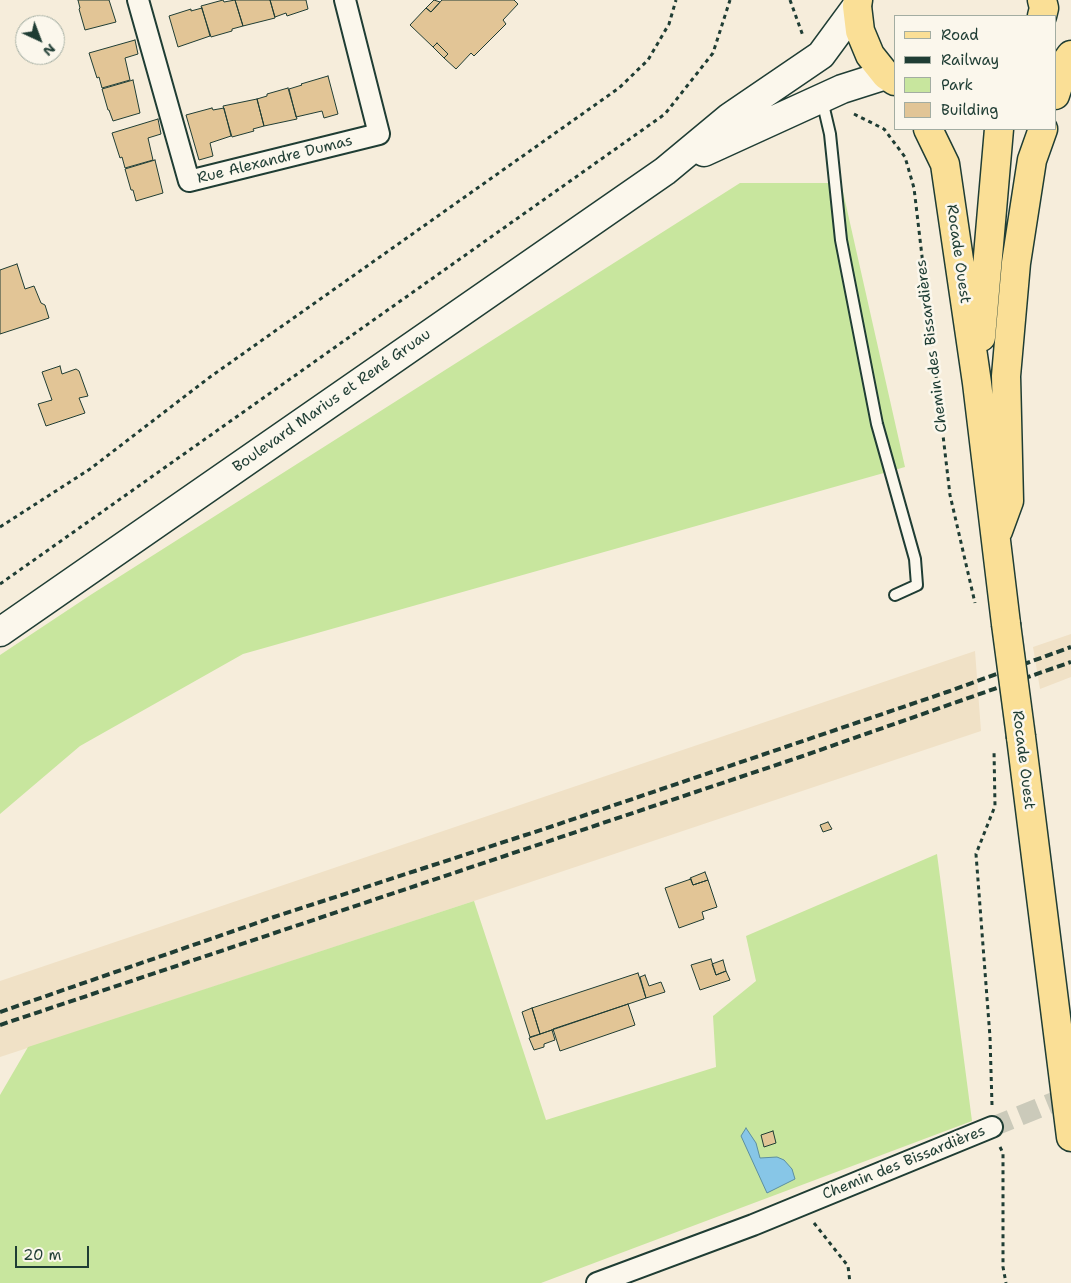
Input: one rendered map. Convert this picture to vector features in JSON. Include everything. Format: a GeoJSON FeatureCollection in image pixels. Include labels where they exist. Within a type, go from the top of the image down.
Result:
{"type":"FeatureCollection","features":[{"type":"Feature","properties":{"kind":"main road"},"geometry":{"type":"LineString","coordinates":[[858,3],[860,32],[870,55],[890,78]]}},
{"type":"Feature","properties":{"kind":"main road","name":"Boulevard Marius et René Gruau"},"geometry":{"type":"LineString","coordinates":[[0,632],[665,171],[730,117],[821,55],[858,3]]}},
{"type":"Feature","properties":{"kind":"main road"},"geometry":{"type":"LineString","coordinates":[[1056,92],[1066,62],[1071,55]]}},
{"type":"Feature","properties":{"kind":"main road","name":"Boulevard Marius et René Gruau"},"geometry":{"type":"LineString","coordinates":[[665,171],[743,133],[832,94],[890,78]]}},
{"type":"Feature","properties":{"kind":"main road","name":"Rocade Ouest"},"geometry":{"type":"LineString","coordinates":[[929,130],[946,164],[977,383],[994,540],[1071,1137]]}},
{"type":"Feature","properties":{"kind":"main road","name":"Rocade Ouest"},"geometry":{"type":"LineString","coordinates":[[977,383],[999,130]]}},
{"type":"Feature","properties":{"kind":"main road"},"geometry":{"type":"LineString","coordinates":[[994,540],[1009,501],[1006,376],[1016,263],[1032,160],[1043,130]]}},
{"type":"Feature","properties":{"kind":"street","name":"Rue Alexandre Dumas"},"geometry":{"type":"LineString","coordinates":[[138,0],[190,181],[379,134],[345,0]]}},
{"type":"Feature","properties":{"kind":"street","name":"Chemin des Bissardières"},"geometry":{"type":"LineString","coordinates":[[597,1283],[797,1206],[992,1127]]}},
{"type":"Feature","properties":{"kind":"lane"},"geometry":{"type":"LineString","coordinates":[[832,94],[830,134],[841,240],[877,424],[915,560],[917,585],[895,595]]}},
{"type":"Feature","properties":{"kind":"path"},"geometry":{"type":"LineString","coordinates":[[0,527],[90,470],[210,377],[619,88],[648,60],[669,24],[676,0]]}},
{"type":"Feature","properties":{"kind":"path"},"geometry":{"type":"LineString","coordinates":[[0,584],[665,114],[713,53],[730,0]]}},
{"type":"Feature","properties":{"kind":"path","name":"Chemin des Bissardières"},"geometry":{"type":"LineString","coordinates":[[832,94],[846,110],[884,129],[905,157],[914,188],[950,495],[977,611]]}},
{"type":"Feature","properties":{"kind":"path","name":"Chemin des Bissardières"},"geometry":{"type":"LineString","coordinates":[[992,1127],[990,1037],[976,854],[995,806],[994,746]]}},
{"type":"Feature","properties":{"kind":"path"},"geometry":{"type":"LineString","coordinates":[[992,1127],[1003,1153],[1003,1267],[1006,1283]]}},
{"type":"Feature","properties":{"kind":"path"},"geometry":{"type":"LineString","coordinates":[[797,1206],[816,1224],[848,1266],[850,1283]]}},
{"type":"Feature","properties":{"kind":"shaded area"},"geometry":{"type":"Polygon","coordinates":[[[1071,634],[1071,677],[1040,689],[1033,647],[1071,634]]]}},
{"type":"Feature","properties":{"kind":"shaded area"},"geometry":{"type":"Polygon","coordinates":[[[975,651],[981,731],[0,1057],[0,981],[975,651]]]}},
{"type":"Feature","properties":{"kind":"green space"},"geometry":{"type":"Polygon","coordinates":[[[740,183],[841,183],[905,467],[243,654],[80,746],[0,814],[0,655],[92,594],[740,183]]]}},
{"type":"Feature","properties":{"kind":"green space"},"geometry":{"type":"Polygon","coordinates":[[[937,854],[972,1121],[541,1283],[0,1283],[0,1095],[28,1047],[474,901],[546,1120],[716,1067],[713,1016],[756,981],[746,936],[937,854]]]}},
{"type":"Feature","properties":{"kind":"water"},"geometry":{"type":"Polygon","coordinates":[[[746,1128],[756,1143],[760,1158],[777,1157],[784,1160],[792,1169],[795,1179],[767,1193],[741,1136],[746,1128]]]}},
{"type":"Feature","properties":{"kind":"building"},"geometry":{"type":"Polygon","coordinates":[[[78,0],[109,0],[116,22],[85,30],[78,0]]]}},
{"type":"Feature","properties":{"kind":"building"},"geometry":{"type":"Polygon","coordinates":[[[223,0],[224,2],[235,0],[243,26],[211,37],[201,6],[223,0]]]}},
{"type":"Feature","properties":{"kind":"building"},"geometry":{"type":"Polygon","coordinates":[[[235,0],[270,0],[275,18],[243,26],[235,0]]]}},
{"type":"Feature","properties":{"kind":"building"},"geometry":{"type":"Polygon","coordinates":[[[270,0],[306,0],[308,9],[287,16],[286,13],[275,17],[270,0]]]}},
{"type":"Feature","properties":{"kind":"building"},"geometry":{"type":"Polygon","coordinates":[[[434,0],[440,2],[431,12],[426,8],[434,0]]]}},
{"type":"Feature","properties":{"kind":"building"},"geometry":{"type":"Polygon","coordinates":[[[442,0],[514,0],[518,4],[503,20],[506,24],[474,56],[471,53],[456,69],[444,58],[448,54],[437,43],[433,47],[410,25],[426,8],[431,12],[442,0]]]}},
{"type":"Feature","properties":{"kind":"building"},"geometry":{"type":"Polygon","coordinates":[[[202,8],[210,36],[178,47],[169,16],[191,9],[191,11],[202,8]]]}},
{"type":"Feature","properties":{"kind":"building"},"geometry":{"type":"Polygon","coordinates":[[[135,40],[138,54],[125,58],[130,80],[102,88],[89,53],[135,40]]]}},
{"type":"Feature","properties":{"kind":"building"},"geometry":{"type":"Polygon","coordinates":[[[437,43],[448,54],[444,58],[433,47],[437,43]]]}},
{"type":"Feature","properties":{"kind":"building"},"geometry":{"type":"Polygon","coordinates":[[[328,76],[338,114],[324,118],[322,111],[296,117],[289,89],[328,76]]]}},
{"type":"Feature","properties":{"kind":"building"},"geometry":{"type":"Polygon","coordinates":[[[133,80],[140,113],[113,121],[102,89],[133,80]]]}},
{"type":"Feature","properties":{"kind":"building"},"geometry":{"type":"Polygon","coordinates":[[[288,88],[297,119],[264,126],[257,99],[288,88]]]}},
{"type":"Feature","properties":{"kind":"building"},"geometry":{"type":"Polygon","coordinates":[[[257,99],[264,126],[232,137],[223,106],[257,99]]]}},
{"type":"Feature","properties":{"kind":"building"},"geometry":{"type":"Polygon","coordinates":[[[212,108],[213,110],[224,108],[231,136],[210,143],[213,156],[199,160],[186,115],[212,108]]]}},
{"type":"Feature","properties":{"kind":"building"},"geometry":{"type":"Polygon","coordinates":[[[158,119],[161,134],[148,138],[153,160],[125,168],[112,133],[158,119]]]}},
{"type":"Feature","properties":{"kind":"building"},"geometry":{"type":"Polygon","coordinates":[[[155,160],[163,193],[136,201],[125,169],[155,160]]]}},
{"type":"Feature","properties":{"kind":"building"},"geometry":{"type":"Polygon","coordinates":[[[17,264],[25,289],[34,286],[41,303],[45,305],[49,318],[0,334],[0,270],[17,264]]]}},
{"type":"Feature","properties":{"kind":"building"},"geometry":{"type":"Polygon","coordinates":[[[60,366],[62,374],[76,369],[79,371],[88,396],[79,398],[85,413],[46,426],[38,404],[52,400],[42,372],[60,366]]]}},
{"type":"Feature","properties":{"kind":"building"},"geometry":{"type":"Polygon","coordinates":[[[828,822],[832,829],[823,832],[820,825],[828,822]]]}},
{"type":"Feature","properties":{"kind":"building"},"geometry":{"type":"Polygon","coordinates":[[[705,872],[708,880],[693,885],[690,878],[705,872]]]}},
{"type":"Feature","properties":{"kind":"building"},"geometry":{"type":"Polygon","coordinates":[[[691,879],[693,885],[708,880],[717,907],[702,912],[704,919],[679,928],[665,888],[691,879]]]}},
{"type":"Feature","properties":{"kind":"building"},"geometry":{"type":"Polygon","coordinates":[[[711,959],[716,975],[726,971],[730,980],[700,990],[691,965],[711,959]]]}},
{"type":"Feature","properties":{"kind":"building"},"geometry":{"type":"Polygon","coordinates":[[[723,960],[726,971],[716,975],[712,964],[723,960]]]}},
{"type":"Feature","properties":{"kind":"building"},"geometry":{"type":"Polygon","coordinates":[[[638,973],[646,998],[540,1034],[532,1008],[638,973]]]}},
{"type":"Feature","properties":{"kind":"building"},"geometry":{"type":"Polygon","coordinates":[[[645,975],[649,986],[661,982],[665,992],[646,998],[640,977],[645,975]]]}},
{"type":"Feature","properties":{"kind":"building"},"geometry":{"type":"Polygon","coordinates":[[[628,1004],[635,1025],[560,1051],[553,1029],[628,1004]]]}},
{"type":"Feature","properties":{"kind":"building"},"geometry":{"type":"Polygon","coordinates":[[[532,1008],[540,1034],[530,1037],[522,1012],[532,1008]]]}},
{"type":"Feature","properties":{"kind":"building"},"geometry":{"type":"Polygon","coordinates":[[[552,1030],[555,1040],[544,1044],[544,1047],[534,1050],[529,1038],[552,1030]]]}},
{"type":"Feature","properties":{"kind":"building"},"geometry":{"type":"Polygon","coordinates":[[[773,1131],[776,1143],[764,1147],[761,1135],[773,1131]]]}},
{"type":"Feature","properties":{"kind":"tunnel"},"geometry":{"type":"LineString","coordinates":[[992,1127],[1071,1095]]}},
{"type":"Feature","properties":{"kind":"railway"},"geometry":{"type":"LineString","coordinates":[[0,1012],[274,917],[553,826],[947,692],[1071,647]]}},
{"type":"Feature","properties":{"kind":"railway"},"geometry":{"type":"LineString","coordinates":[[0,1025],[800,757],[1071,662]]}}]}
